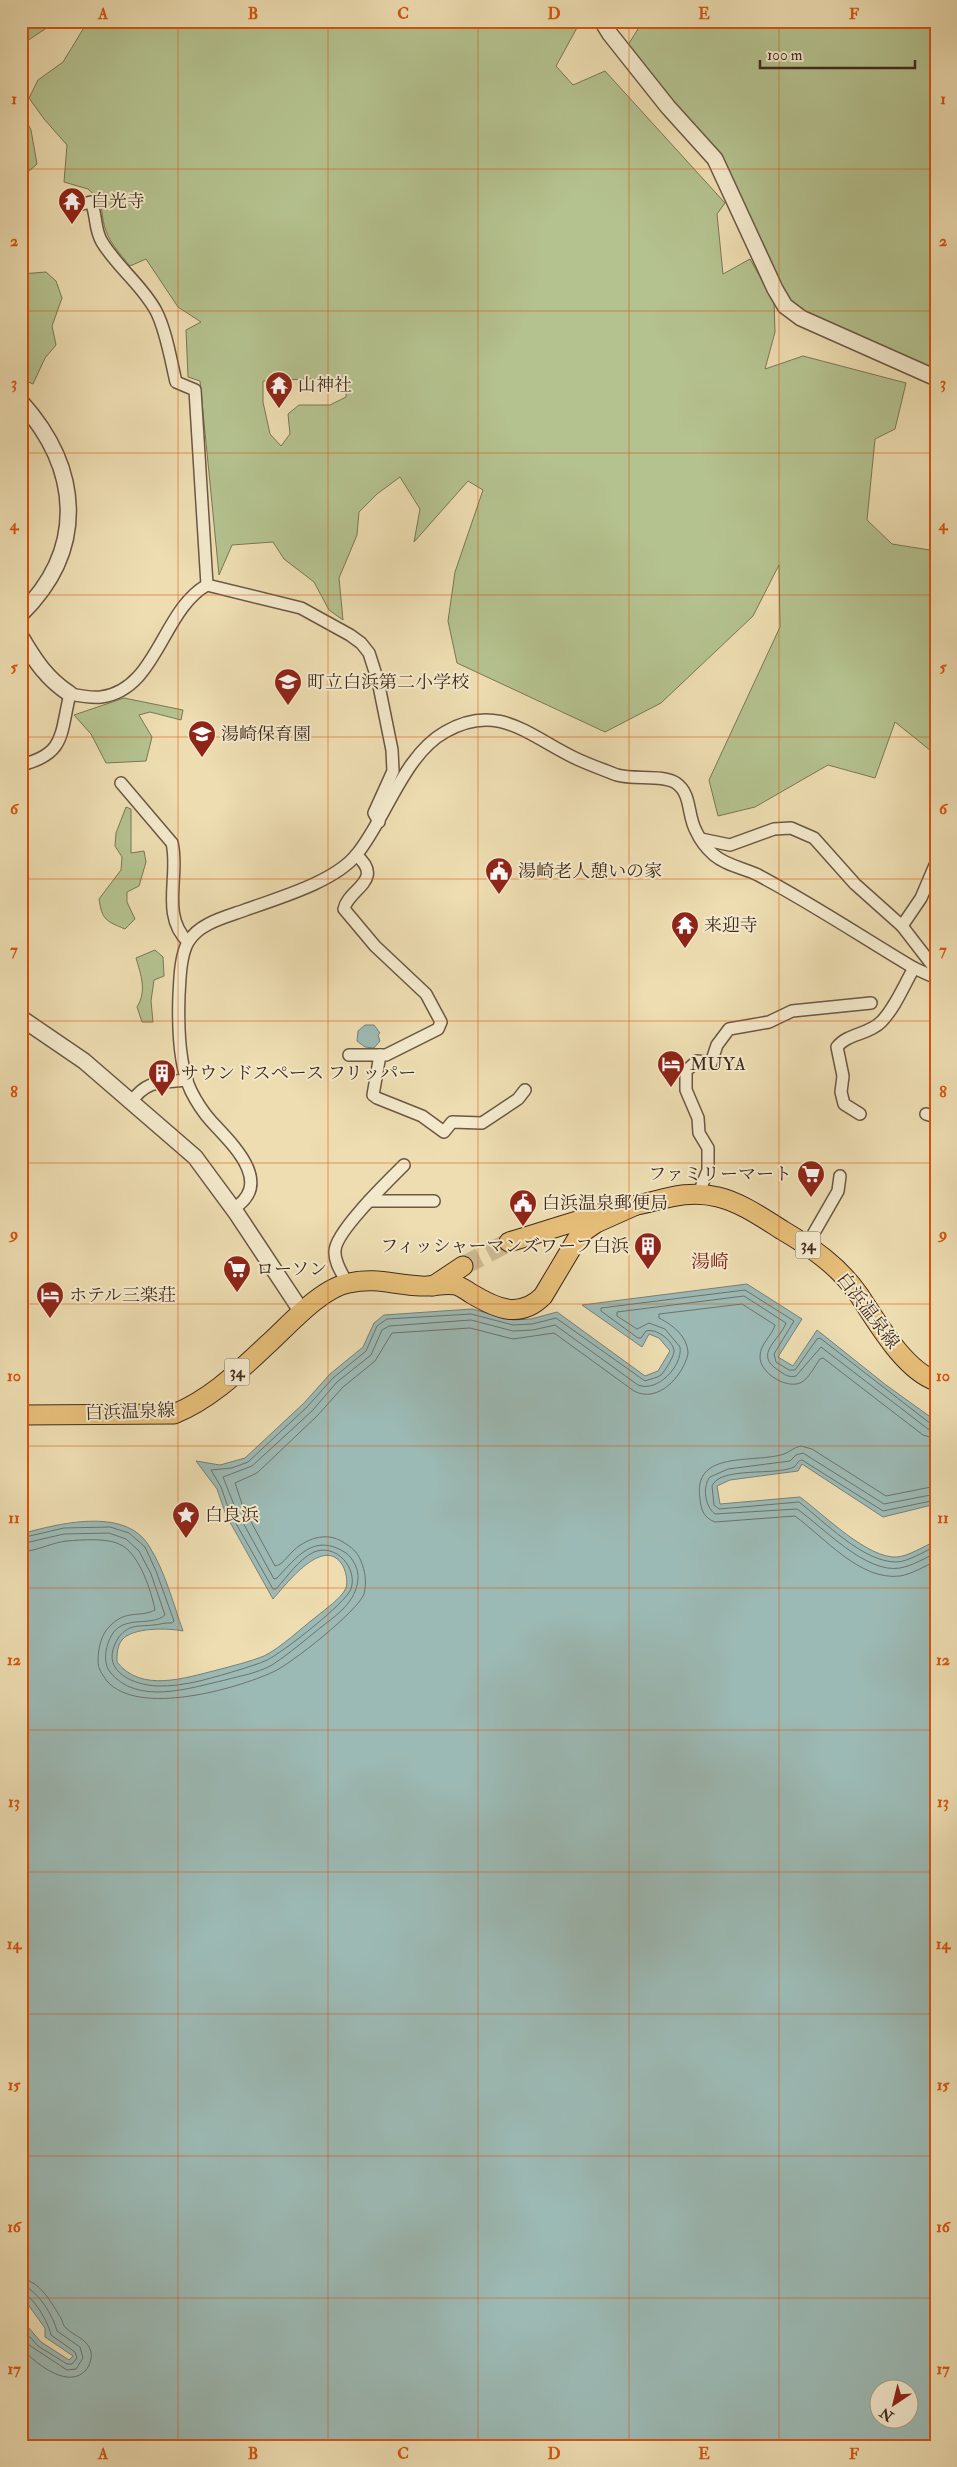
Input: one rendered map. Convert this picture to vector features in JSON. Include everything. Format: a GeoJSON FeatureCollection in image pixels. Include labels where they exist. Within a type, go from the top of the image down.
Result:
{"type":"FeatureCollection","features":[{"type":"Feature","properties":{"kind":"main road","name":"白浜温泉線"},"geometry":{"type":"LineString","coordinates":[[509,1242],[612,1210],[664,1197],[681,1194],[726,1200],[807,1245],[835,1267],[852,1286],[902,1355],[915,1368],[936,1381]]}},
{"type":"Feature","properties":{"kind":"main road","name":"白浜温泉線"},"geometry":{"type":"LineString","coordinates":[[21,1415],[174,1414],[197,1405],[219,1388],[302,1312],[334,1288],[347,1283],[374,1279],[409,1286],[456,1285],[490,1304],[509,1311],[529,1307],[543,1296],[580,1234],[596,1223],[634,1206]]}},
{"type":"Feature","properties":{"kind":"main road"},"geometry":{"type":"LineString","coordinates":[[432,1286],[463,1266]]}},
{"type":"Feature","properties":{"kind":"street"},"geometry":{"type":"LineString","coordinates":[[602,21],[610,34],[668,107],[715,159],[775,289],[785,306],[801,318],[936,378]]}},
{"type":"Feature","properties":{"kind":"street"},"geometry":{"type":"LineString","coordinates":[[78,205],[91,202],[94,209],[94,220],[102,241],[138,283],[157,313],[176,382],[195,390],[207,585]]}},
{"type":"Feature","properties":{"kind":"street"},"geometry":{"type":"LineString","coordinates":[[21,402],[58,456],[68,497],[69,515],[63,547],[56,567],[46,585],[21,614]]}},
{"type":"Feature","properties":{"kind":"street"},"geometry":{"type":"LineString","coordinates":[[21,637],[41,669],[54,684],[70,694],[102,697],[123,689],[134,681],[153,655],[180,608],[191,596],[207,585],[301,608],[350,635],[361,643],[369,653],[378,681],[392,750],[392,776],[374,813],[379,822]]}},
{"type":"Feature","properties":{"kind":"street"},"geometry":{"type":"LineString","coordinates":[[21,764],[46,758],[57,747],[70,694]]}},
{"type":"Feature","properties":{"kind":"street"},"geometry":{"type":"LineString","coordinates":[[234,1209],[243,1204],[251,1189],[248,1168],[231,1142],[204,1112],[187,1080],[180,1032],[179,997],[182,962],[188,942],[194,934],[216,921],[337,872],[356,855],[379,822],[404,777],[431,741],[458,726],[476,719],[508,722],[577,759],[620,776],[674,780],[685,791],[695,830],[711,852],[722,862],[756,874],[914,968],[936,978]]}},
{"type":"Feature","properties":{"kind":"street"},"geometry":{"type":"LineString","coordinates":[[121,783],[172,843],[174,852],[172,904],[183,937],[188,942]]}},
{"type":"Feature","properties":{"kind":"street"},"geometry":{"type":"LineString","coordinates":[[701,839],[730,845],[774,829],[791,828],[814,838],[854,884],[902,926],[936,970]]}},
{"type":"Feature","properties":{"kind":"street"},"geometry":{"type":"LineString","coordinates":[[349,1056],[386,1055],[438,1029],[441,1022],[426,994],[375,946],[344,909],[346,902],[360,889],[368,872],[367,867],[356,855]]}},
{"type":"Feature","properties":{"kind":"street"},"geometry":{"type":"LineString","coordinates":[[902,926],[921,898],[936,863]]}},
{"type":"Feature","properties":{"kind":"street"},"geometry":{"type":"LineString","coordinates":[[860,1114],[844,1104],[841,1092],[843,1076],[837,1047],[843,1040],[869,1030],[881,1022],[914,968]]}},
{"type":"Feature","properties":{"kind":"street"},"geometry":{"type":"LineString","coordinates":[[698,1195],[708,1170],[708,1148],[698,1133],[698,1118],[686,1090],[686,1071],[697,1061],[711,1062],[717,1045],[729,1029],[769,1022],[792,1011],[872,1003]]}},
{"type":"Feature","properties":{"kind":"street"},"geometry":{"type":"LineString","coordinates":[[21,1018],[84,1061],[195,1157],[234,1209],[302,1312]]}},
{"type":"Feature","properties":{"kind":"street"},"geometry":{"type":"LineString","coordinates":[[380,1055],[373,1095],[422,1116],[444,1132],[452,1122],[482,1123],[518,1099],[525,1090]]}},
{"type":"Feature","properties":{"kind":"street"},"geometry":{"type":"LineString","coordinates":[[130,1102],[140,1090],[148,1085],[187,1080]]}},
{"type":"Feature","properties":{"kind":"street"},"geometry":{"type":"LineString","coordinates":[[347,1283],[336,1262],[334,1250],[340,1239],[369,1201],[404,1165]]}},
{"type":"Feature","properties":{"kind":"street"},"geometry":{"type":"LineString","coordinates":[[807,1245],[838,1191],[840,1176]]}},
{"type":"Feature","properties":{"kind":"street"},"geometry":{"type":"LineString","coordinates":[[369,1201],[434,1201]]}},
{"type":"Feature","properties":{"kind":"green space"},"geometry":{"type":"Polygon","coordinates":[[[21,21],[57,21],[21,45],[21,21]]]}},
{"type":"Feature","properties":{"kind":"green space"},"geometry":{"type":"Polygon","coordinates":[[[88,21],[577,21],[578,26],[556,66],[573,85],[605,71],[725,203],[717,214],[723,274],[750,259],[774,301],[775,332],[765,369],[803,356],[906,383],[895,429],[875,439],[867,520],[892,544],[936,551],[936,755],[895,722],[875,778],[828,765],[755,807],[718,816],[709,780],[780,627],[779,565],[753,616],[661,703],[605,732],[457,663],[448,621],[455,572],[483,490],[468,481],[414,542],[420,509],[400,477],[377,494],[359,512],[357,535],[339,578],[343,620],[329,610],[314,582],[284,559],[273,542],[232,545],[219,575],[200,381],[188,377],[186,330],[201,322],[178,307],[146,259],[130,266],[108,236],[103,222],[101,201],[88,189],[64,182],[67,145],[44,119],[29,98],[38,80],[63,62],[88,21]],[[347,377],[263,381],[263,402],[270,434],[281,446],[290,434],[288,414],[299,405],[330,405],[346,397],[347,377]]]}},
{"type":"Feature","properties":{"kind":"green space"},"geometry":{"type":"Polygon","coordinates":[[[643,21],[936,21],[936,371],[815,320],[789,300],[724,166],[628,45],[643,21]]]}},
{"type":"Feature","properties":{"kind":"green space"},"geometry":{"type":"Polygon","coordinates":[[[21,111],[31,130],[37,164],[21,178],[21,111]]]}},
{"type":"Feature","properties":{"kind":"green space"},"geometry":{"type":"Polygon","coordinates":[[[46,272],[56,281],[62,298],[52,326],[56,345],[45,358],[33,384],[21,379],[21,274],[46,272]]]}},
{"type":"Feature","properties":{"kind":"green space"},"geometry":{"type":"Polygon","coordinates":[[[124,698],[183,710],[181,720],[150,712],[139,715],[152,737],[146,761],[106,763],[91,734],[74,715],[124,698]]]}},
{"type":"Feature","properties":{"kind":"green space"},"geometry":{"type":"Polygon","coordinates":[[[126,807],[131,809],[131,853],[144,851],[146,862],[139,886],[127,892],[127,902],[135,919],[125,929],[106,919],[99,899],[121,870],[122,857],[115,846],[116,833],[126,807]]]}},
{"type":"Feature","properties":{"kind":"green space"},"geometry":{"type":"Polygon","coordinates":[[[155,950],[163,957],[164,976],[154,980],[151,1001],[153,1022],[142,1022],[137,1007],[142,995],[142,983],[136,958],[155,950]]]}},
{"type":"Feature","properties":{"kind":"water"},"geometry":{"type":"Polygon","coordinates":[[[365,1025],[374,1025],[380,1033],[378,1035],[380,1041],[374,1048],[365,1047],[357,1041],[358,1031],[365,1025]]]}},
{"type":"Feature","properties":{"kind":"water"},"geometry":{"type":"Polygon","coordinates":[[[747,1284],[802,1319],[778,1357],[793,1366],[817,1330],[886,1385],[936,1421],[936,1504],[883,1517],[802,1464],[798,1471],[730,1480],[717,1486],[720,1504],[800,1497],[846,1534],[873,1551],[885,1556],[902,1556],[936,1541],[936,2446],[21,2446],[21,2337],[28,2327],[41,2342],[69,2360],[73,2356],[45,2337],[45,2328],[21,2295],[21,1534],[71,1523],[107,1522],[124,1526],[138,1534],[149,1546],[164,1576],[183,1631],[160,1629],[142,1631],[127,1636],[120,1642],[117,1662],[127,1672],[138,1677],[164,1681],[252,1660],[264,1656],[284,1643],[332,1604],[346,1588],[345,1571],[335,1557],[326,1555],[305,1565],[273,1599],[226,1515],[217,1489],[196,1461],[220,1465],[245,1458],[304,1403],[330,1374],[363,1347],[374,1323],[384,1315],[472,1309],[513,1320],[531,1319],[557,1312],[645,1376],[658,1371],[670,1351],[659,1338],[649,1334],[642,1347],[582,1305],[747,1284]]]}},
{"type":"Feature","properties":{"kind":"tunnel"},"geometry":{"type":"LineString","coordinates":[[463,1266],[509,1242]]}},
{"type":"Feature","properties":{"kind":"place","name":"白光寺"},"geometry":{"type":"Point","coordinates":[72,225]}},
{"type":"Feature","properties":{"kind":"place","name":"山神社"},"geometry":{"type":"Point","coordinates":[279,409]}},
{"type":"Feature","properties":{"kind":"place","name":"町立白浜第二小学校"},"geometry":{"type":"Point","coordinates":[288,706]}},
{"type":"Feature","properties":{"kind":"place","name":"湯崎保育園"},"geometry":{"type":"Point","coordinates":[202,758]}},
{"type":"Feature","properties":{"kind":"place","name":"湯崎老人憩いの家"},"geometry":{"type":"Point","coordinates":[499,895]}},
{"type":"Feature","properties":{"kind":"place","name":"来迎寺"},"geometry":{"type":"Point","coordinates":[685,949]}},
{"type":"Feature","properties":{"kind":"place","name":"MUYA"},"geometry":{"type":"Point","coordinates":[671,1088]}},
{"type":"Feature","properties":{"kind":"place","name":"サウンドスペース フリッパー"},"geometry":{"type":"Point","coordinates":[162,1097]}},
{"type":"Feature","properties":{"kind":"place","name":"ファミリーマート"},"geometry":{"type":"Point","coordinates":[811,1198]}},
{"type":"Feature","properties":{"kind":"place","name":"白浜温泉郵便局"},"geometry":{"type":"Point","coordinates":[523,1227]}},
{"type":"Feature","properties":{"kind":"place","name":"フィッシャーマンズワーフ白浜"},"geometry":{"type":"Point","coordinates":[648,1270]}},
{"type":"Feature","properties":{"kind":"place","name":"ローソン"},"geometry":{"type":"Point","coordinates":[237,1293]}},
{"type":"Feature","properties":{"kind":"place","name":"ホテル三楽荘"},"geometry":{"type":"Point","coordinates":[50,1319]}},
{"type":"Feature","properties":{"kind":"place","name":"白良浜"},"geometry":{"type":"Point","coordinates":[186,1539]}},
{"type":"Feature","properties":{"kind":"district","name":"湯崎"},"geometry":{"type":"Point","coordinates":[710,1262]}}]}
